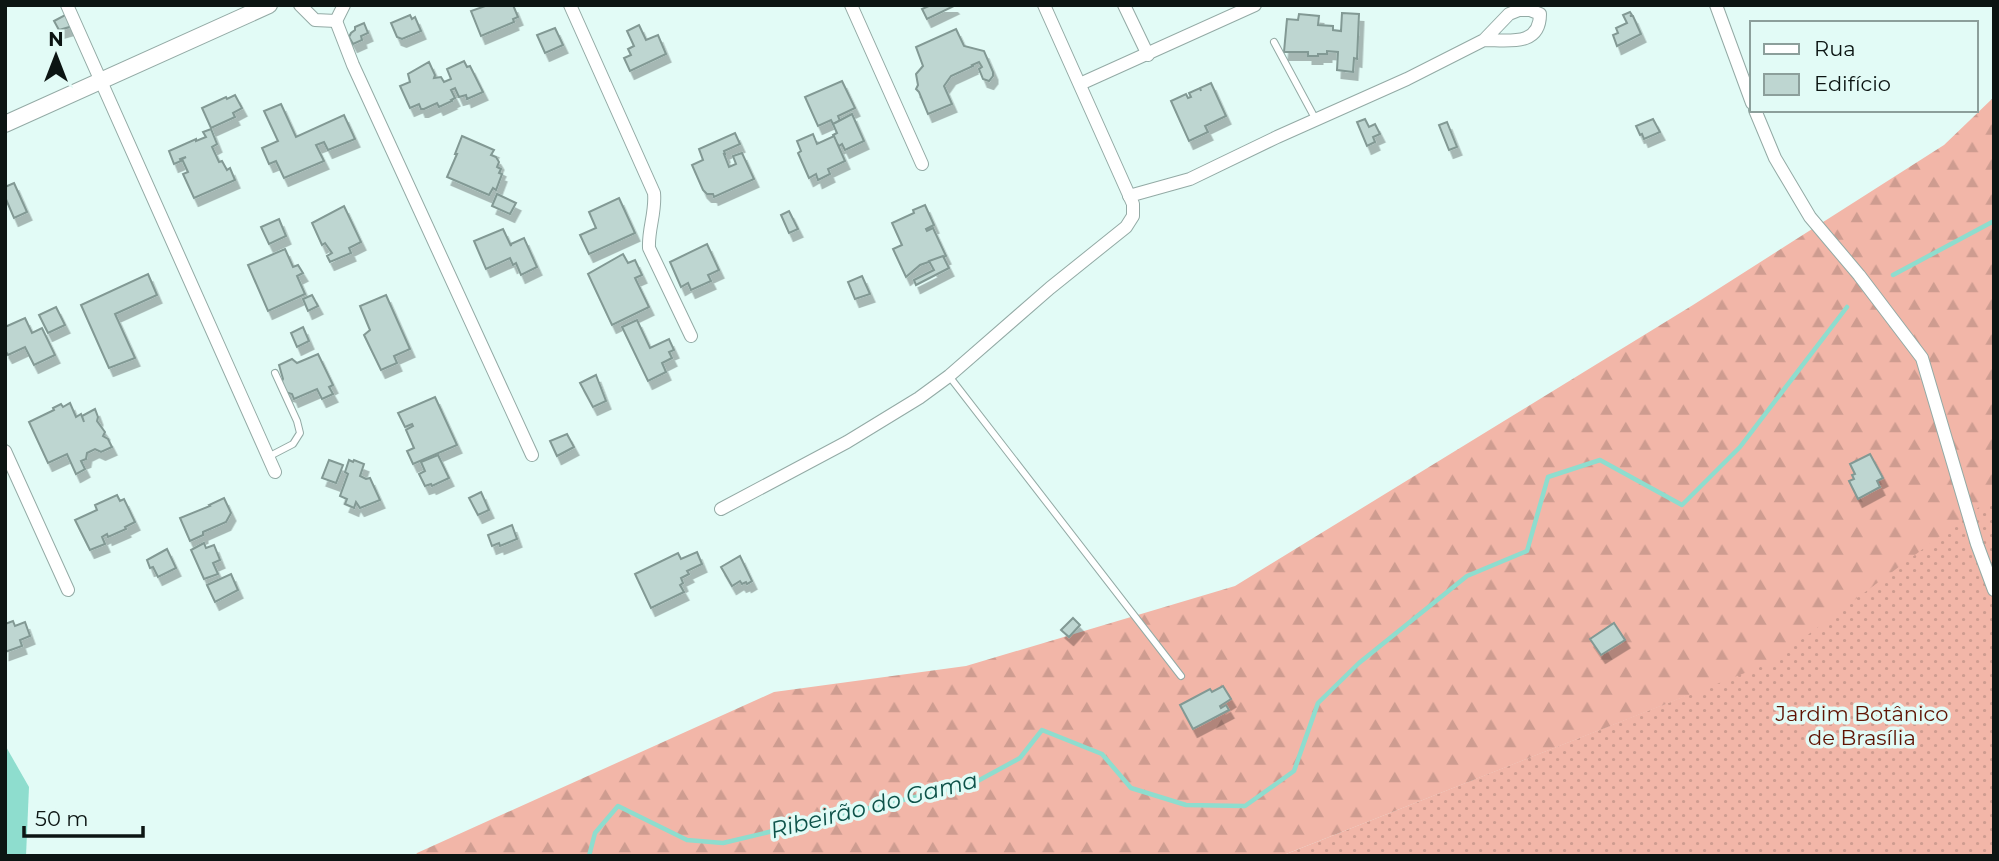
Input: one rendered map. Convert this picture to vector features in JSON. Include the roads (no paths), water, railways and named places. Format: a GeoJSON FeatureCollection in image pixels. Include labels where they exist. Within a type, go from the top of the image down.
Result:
{"type":"FeatureCollection","features":[{"type":"Feature","properties":{"kind":"street"},"geometry":{"type":"LineString","coordinates":[[67,5],[275,472]]}},
{"type":"Feature","properties":{"kind":"street"},"geometry":{"type":"LineString","coordinates":[[5,124],[269,5]]}},
{"type":"Feature","properties":{"kind":"street"},"geometry":{"type":"LineString","coordinates":[[300,5],[315,20],[336,21]]}},
{"type":"Feature","properties":{"kind":"street"},"geometry":{"type":"LineString","coordinates":[[344,5],[336,21],[353,65],[532,455]]}},
{"type":"Feature","properties":{"kind":"street"},"geometry":{"type":"LineString","coordinates":[[570,5],[654,192],[656,208],[648,234],[649,248],[691,336]]}},
{"type":"Feature","properties":{"kind":"street"},"geometry":{"type":"LineString","coordinates":[[851,5],[922,164]]}},
{"type":"Feature","properties":{"kind":"street"},"geometry":{"type":"LineString","coordinates":[[720,509],[847,442],[919,398],[949,376],[1049,288],[1126,227],[1133,216],[1133,204],[1044,5]]}},
{"type":"Feature","properties":{"kind":"street"},"geometry":{"type":"LineString","coordinates":[[1124,5],[1148,55]]}},
{"type":"Feature","properties":{"kind":"street"},"geometry":{"type":"LineString","coordinates":[[1080,84],[1255,5]]}},
{"type":"Feature","properties":{"kind":"street"},"geometry":{"type":"LineString","coordinates":[[1716,5],[1750,98]]}},
{"type":"Feature","properties":{"kind":"street"},"geometry":{"type":"LineString","coordinates":[[1129,196],[1190,179],[1484,40]]}},
{"type":"Feature","properties":{"kind":"street"},"geometry":{"type":"LineString","coordinates":[[1756,112],[1775,158],[1810,217],[1859,275],[1922,358],[1977,544],[1994,590]]}},
{"type":"Feature","properties":{"kind":"street"},"geometry":{"type":"LineString","coordinates":[[5,451],[68,590]]}},
{"type":"Feature","properties":{"kind":"lane"},"geometry":{"type":"LineString","coordinates":[[1274,42],[1316,120]]}},
{"type":"Feature","properties":{"kind":"lane"},"geometry":{"type":"LineString","coordinates":[[268,457],[293,444],[300,433],[275,373]]}},
{"type":"Feature","properties":{"kind":"lane"},"geometry":{"type":"LineString","coordinates":[[949,376],[1181,676]]}},
{"type":"Feature","properties":{"kind":"waterway","name":"Ribeirão do Gama"},"geometry":{"type":"LineString","coordinates":[[1893,275],[1994,221]]}},
{"type":"Feature","properties":{"kind":"waterway","name":"Ribeirão do Gama"},"geometry":{"type":"LineString","coordinates":[[589,856],[595,833],[618,806],[687,840],[723,843],[974,783],[1020,758],[1042,730],[1102,754],[1131,788],[1186,805],[1245,806],[1294,771],[1318,703],[1359,663],[1467,576],[1527,551],[1548,477],[1600,460],[1682,505],[1740,447],[1847,307]]}},
{"type":"Feature","properties":{"kind":"park label","name":"Jardim Botânico de Brasília"},"geometry":{"type":"Point","coordinates":[1862,725]}}]}
